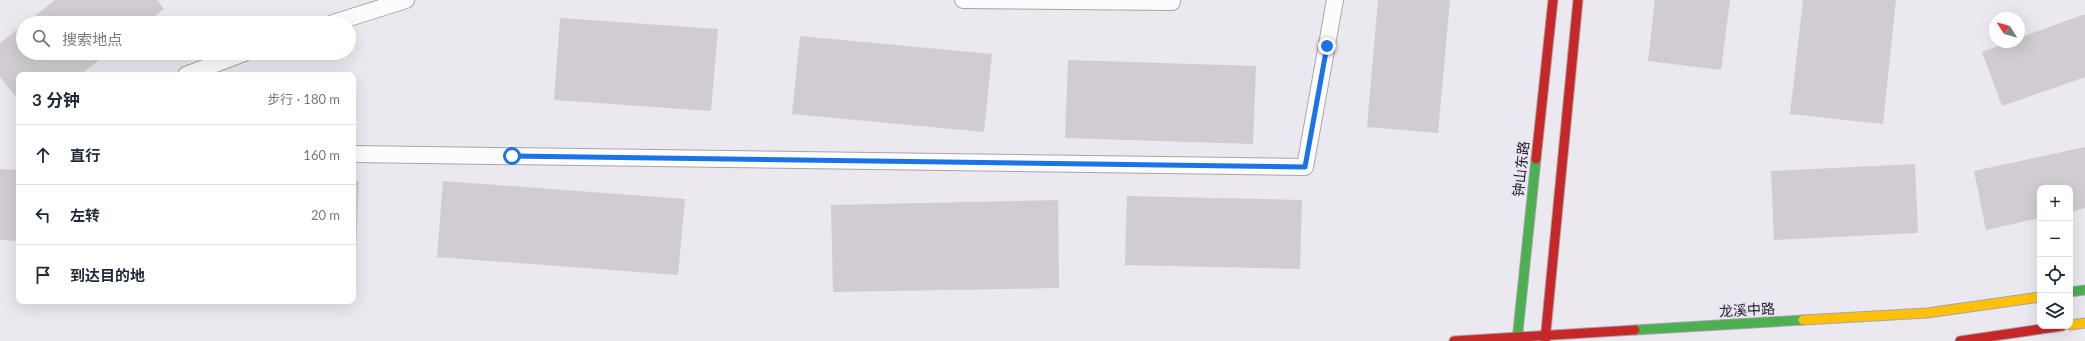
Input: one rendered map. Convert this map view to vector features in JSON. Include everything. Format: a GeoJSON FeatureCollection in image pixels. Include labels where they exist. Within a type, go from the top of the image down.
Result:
{"type":"FeatureCollection","features":[{"type":"Feature","properties":{"kind":"main road","name":"钟山东路"},"geometry":{"type":"LineString","coordinates":[[1517,338],[1553,0]]}},
{"type":"Feature","properties":{"kind":"main road"},"geometry":{"type":"LineString","coordinates":[[1545,338],[1578,0]]}},
{"type":"Feature","properties":{"kind":"main road"},"geometry":{"type":"LineString","coordinates":[[2073,292],[2085,290]]}},
{"type":"Feature","properties":{"kind":"main road","name":"龙溪中路"},"geometry":{"type":"LineString","coordinates":[[1454,341],[1545,338],[1927,313],[2037,297]]}},
{"type":"Feature","properties":{"kind":"main road"},"geometry":{"type":"LineString","coordinates":[[2073,325],[2085,323]]}},
{"type":"Feature","properties":{"kind":"main road"},"geometry":{"type":"LineString","coordinates":[[1960,341],[2042,329]]}},
{"type":"Feature","properties":{"kind":"lane"},"geometry":{"type":"LineString","coordinates":[[355,16],[406,0]]}},
{"type":"Feature","properties":{"kind":"lane"},"geometry":{"type":"LineString","coordinates":[[963,0],[1172,2],[1172,0]]}},
{"type":"Feature","properties":{"kind":"lane"},"geometry":{"type":"LineString","coordinates":[[356,154],[1305,167],[1335,0]]}},
{"type":"Feature","properties":{"kind":"lane"},"geometry":{"type":"LineString","coordinates":[[194,72],[226,60]]}},
{"type":"Feature","properties":{"kind":"building"},"geometry":{"type":"Polygon","coordinates":[[[55,0],[157,0],[164,9],[155,16],[35,16],[55,0]]]}},
{"type":"Feature","properties":{"kind":"building"},"geometry":{"type":"Polygon","coordinates":[[[1378,0],[1450,0],[1438,133],[1367,127],[1378,0]]]}},
{"type":"Feature","properties":{"kind":"building"},"geometry":{"type":"Polygon","coordinates":[[[1655,0],[1730,0],[1721,70],[1648,61],[1655,0]]]}},
{"type":"Feature","properties":{"kind":"building"},"geometry":{"type":"Polygon","coordinates":[[[1803,0],[1896,0],[1883,124],[1790,114],[1803,0]]]}},
{"type":"Feature","properties":{"kind":"building"},"geometry":{"type":"Polygon","coordinates":[[[2085,14],[2085,77],[2002,106],[1982,52],[1993,48],[2025,48],[2025,36],[2085,14]]]}},
{"type":"Feature","properties":{"kind":"building"},"geometry":{"type":"Polygon","coordinates":[[[560,18],[718,29],[711,111],[554,100],[560,18]]]}},
{"type":"Feature","properties":{"kind":"building"},"geometry":{"type":"Polygon","coordinates":[[[16,30],[16,60],[99,60],[84,72],[16,72],[16,97],[0,77],[0,43],[16,30]]]}},
{"type":"Feature","properties":{"kind":"building"},"geometry":{"type":"Polygon","coordinates":[[[800,36],[992,54],[984,132],[792,114],[800,36]]]}},
{"type":"Feature","properties":{"kind":"building"},"geometry":{"type":"Polygon","coordinates":[[[1068,60],[1256,66],[1253,144],[1065,138],[1068,60]]]}},
{"type":"Feature","properties":{"kind":"building"},"geometry":{"type":"Polygon","coordinates":[[[2085,147],[2085,208],[2073,211],[2073,185],[2037,185],[2037,219],[1986,230],[1974,171],[2085,147]]]}},
{"type":"Feature","properties":{"kind":"building"},"geometry":{"type":"Polygon","coordinates":[[[1915,164],[1918,233],[1774,240],[1771,171],[1915,164]]]}},
{"type":"Feature","properties":{"kind":"building"},"geometry":{"type":"Polygon","coordinates":[[[0,169],[16,170],[16,241],[0,240],[0,169]]]}},
{"type":"Feature","properties":{"kind":"building"},"geometry":{"type":"Polygon","coordinates":[[[356,181],[359,181],[356,252],[356,181]]]}},
{"type":"Feature","properties":{"kind":"building"},"geometry":{"type":"Polygon","coordinates":[[[443,181],[685,199],[678,275],[437,257],[443,181]]]}},
{"type":"Feature","properties":{"kind":"building"},"geometry":{"type":"Polygon","coordinates":[[[1127,196],[1302,200],[1300,269],[1125,265],[1127,196]]]}},
{"type":"Feature","properties":{"kind":"building"},"geometry":{"type":"Polygon","coordinates":[[[1058,200],[1059,288],[833,292],[831,205],[1058,200]]]}},
{"type":"Feature","properties":{"kind":"traffic: fast"},"geometry":{"type":"LineString","coordinates":[[1517,341],[1536,159]]}},
{"type":"Feature","properties":{"kind":"traffic: fast"},"geometry":{"type":"LineString","coordinates":[[2073,292],[2085,290]]}},
{"type":"Feature","properties":{"kind":"traffic: fast"},"geometry":{"type":"LineString","coordinates":[[1635,330],[1803,320]]}},
{"type":"Feature","properties":{"kind":"traffic: slow"},"geometry":{"type":"LineString","coordinates":[[1803,320],[1927,313],[2037,297]]}},
{"type":"Feature","properties":{"kind":"traffic: slow"},"geometry":{"type":"LineString","coordinates":[[2073,325],[2085,323]]}},
{"type":"Feature","properties":{"kind":"traffic: jam"},"geometry":{"type":"LineString","coordinates":[[1536,159],[1553,0]]}},
{"type":"Feature","properties":{"kind":"traffic: jam"},"geometry":{"type":"LineString","coordinates":[[1545,341],[1578,0]]}},
{"type":"Feature","properties":{"kind":"traffic: jam"},"geometry":{"type":"LineString","coordinates":[[1960,341],[2042,329]]}},
{"type":"Feature","properties":{"kind":"traffic: jam"},"geometry":{"type":"LineString","coordinates":[[1454,341],[1635,330]]}},
{"type":"Feature","properties":{"kind":"route"},"geometry":{"type":"LineString","coordinates":[[512,156],[1305,167],[1327,46]]}}]}
